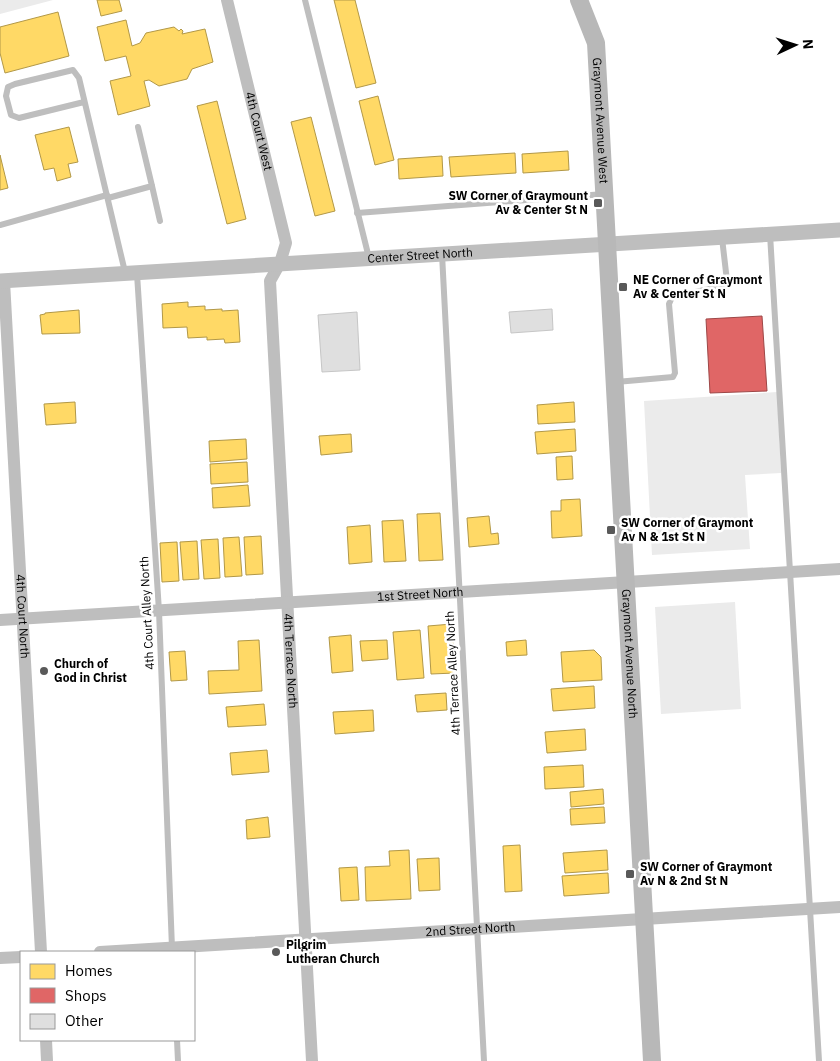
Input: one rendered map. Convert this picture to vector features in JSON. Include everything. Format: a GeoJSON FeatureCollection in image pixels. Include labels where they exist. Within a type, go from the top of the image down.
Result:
{"type":"FeatureCollection","features":[{"type":"Feature","properties":{"kind":"main road","name":"Graymont Avenue West"},"geometry":{"type":"LineString","coordinates":[[578,0],[596,43],[608,245]]}},
{"type":"Feature","properties":{"kind":"main road","name":"Graymont Avenue North"},"geometry":{"type":"LineString","coordinates":[[608,245],[652,1061]]}},
{"type":"Feature","properties":{"kind":"street","name":"4th Court West"},"geometry":{"type":"LineString","coordinates":[[227,0],[286,243],[280,263]]}},
{"type":"Feature","properties":{"kind":"street","name":"Center Street North"},"geometry":{"type":"LineString","coordinates":[[2,281],[840,230]]}},
{"type":"Feature","properties":{"kind":"street","name":"4th Terrace North"},"geometry":{"type":"LineString","coordinates":[[280,263],[270,280],[312,1061]]}},
{"type":"Feature","properties":{"kind":"street","name":"4th Court North"},"geometry":{"type":"LineString","coordinates":[[2,281],[42,951]]}},
{"type":"Feature","properties":{"kind":"street","name":"1st Street North"},"geometry":{"type":"LineString","coordinates":[[0,620],[840,569]]}},
{"type":"Feature","properties":{"kind":"street","name":"2nd Street North"},"geometry":{"type":"LineString","coordinates":[[136,951],[840,907]]}},
{"type":"Feature","properties":{"kind":"street"},"geometry":{"type":"LineString","coordinates":[[0,958],[20,957]]}},
{"type":"Feature","properties":{"kind":"street"},"geometry":{"type":"LineString","coordinates":[[46,1041],[47,1061]]}},
{"type":"Feature","properties":{"kind":"lane"},"geometry":{"type":"LineString","coordinates":[[306,0],[369,258]]}},
{"type":"Feature","properties":{"kind":"lane","name":"4th Court Alley North"},"geometry":{"type":"LineString","coordinates":[[84,102],[19,118],[11,115],[6,96],[8,87],[15,84],[73,70],[78,78],[84,102],[107,197],[132,273],[158,610],[172,950]]}},
{"type":"Feature","properties":{"kind":"lane"},"geometry":{"type":"LineString","coordinates":[[138,127],[160,221]]}},
{"type":"Feature","properties":{"kind":"lane"},"geometry":{"type":"LineString","coordinates":[[0,225],[152,186]]}},
{"type":"Feature","properties":{"kind":"lane"},"geometry":{"type":"LineString","coordinates":[[358,213],[605,194]]}},
{"type":"Feature","properties":{"kind":"lane"},"geometry":{"type":"LineString","coordinates":[[770,234],[819,1061]]}},
{"type":"Feature","properties":{"kind":"lane"},"geometry":{"type":"LineString","coordinates":[[615,382],[673,377],[675,373],[669,304],[672,298],[723,286],[727,281],[722,238]]}},
{"type":"Feature","properties":{"kind":"lane","name":"4th Terrace Alley North"},"geometry":{"type":"LineString","coordinates":[[442,254],[484,1061]]}},
{"type":"Feature","properties":{"kind":"lane"},"geometry":{"type":"LineString","coordinates":[[177,1041],[178,1061]]}},
{"type":"Feature","properties":{"kind":"shaded area"},"geometry":{"type":"Polygon","coordinates":[[[0,0],[53,0],[0,14],[0,0]]]}},
{"type":"Feature","properties":{"kind":"shaded area"},"geometry":{"type":"Polygon","coordinates":[[[777,392],[781,473],[745,475],[750,549],[652,555],[644,401],[777,392]]]}},
{"type":"Feature","properties":{"kind":"shaded area"},"geometry":{"type":"Polygon","coordinates":[[[735,602],[741,709],[661,714],[655,607],[735,602]]]}},
{"type":"Feature","properties":{"kind":"building: Homes"},"geometry":{"type":"Polygon","coordinates":[[[97,0],[119,0],[122,11],[101,16],[97,0]]]}},
{"type":"Feature","properties":{"kind":"building: Homes"},"geometry":{"type":"Polygon","coordinates":[[[334,0],[355,0],[376,83],[356,88],[334,0]]]}},
{"type":"Feature","properties":{"kind":"building: Homes"},"geometry":{"type":"Polygon","coordinates":[[[58,12],[69,56],[5,73],[0,53],[0,27],[58,12]]]}},
{"type":"Feature","properties":{"kind":"building: Homes"},"geometry":{"type":"Polygon","coordinates":[[[126,20],[132,46],[140,43],[146,33],[174,27],[179,31],[181,29],[183,31],[182,34],[205,29],[213,62],[192,69],[187,79],[159,86],[149,80],[144,81],[150,106],[118,115],[110,81],[131,76],[126,56],[105,61],[97,27],[126,20]]]}},
{"type":"Feature","properties":{"kind":"building: Homes"},"geometry":{"type":"Polygon","coordinates":[[[378,96],[394,160],[375,165],[359,101],[378,96]]]}},
{"type":"Feature","properties":{"kind":"building: Homes"},"geometry":{"type":"Polygon","coordinates":[[[217,101],[246,219],[227,224],[197,106],[217,101]]]}},
{"type":"Feature","properties":{"kind":"building: Homes"},"geometry":{"type":"Polygon","coordinates":[[[311,117],[335,211],[315,216],[291,122],[311,117]]]}},
{"type":"Feature","properties":{"kind":"building: Homes"},"geometry":{"type":"Polygon","coordinates":[[[69,127],[78,162],[68,164],[71,177],[57,181],[54,168],[44,170],[35,135],[69,127]]]}},
{"type":"Feature","properties":{"kind":"building: Homes"},"geometry":{"type":"Polygon","coordinates":[[[568,151],[569,170],[523,173],[522,154],[568,151]]]}},
{"type":"Feature","properties":{"kind":"building: Homes"},"geometry":{"type":"Polygon","coordinates":[[[515,153],[516,173],[451,177],[449,157],[515,153]]]}},
{"type":"Feature","properties":{"kind":"building: Homes"},"geometry":{"type":"Polygon","coordinates":[[[0,155],[8,188],[0,190],[0,155]]]}},
{"type":"Feature","properties":{"kind":"building: Homes"},"geometry":{"type":"Polygon","coordinates":[[[442,156],[443,176],[399,179],[398,159],[442,156]]]}},
{"type":"Feature","properties":{"kind":"building: Homes"},"geometry":{"type":"Polygon","coordinates":[[[188,302],[188,307],[205,306],[205,310],[238,310],[240,342],[225,343],[224,339],[207,340],[207,337],[188,338],[187,327],[163,328],[162,304],[188,302]]]}},
{"type":"Feature","properties":{"kind":"building: Homes"},"geometry":{"type":"Polygon","coordinates":[[[79,310],[80,333],[42,334],[40,315],[79,310]]]}},
{"type":"Feature","properties":{"kind":"building: Homes"},"geometry":{"type":"Polygon","coordinates":[[[75,402],[76,423],[46,425],[44,404],[75,402]]]}},
{"type":"Feature","properties":{"kind":"building: Homes"},"geometry":{"type":"Polygon","coordinates":[[[574,402],[575,422],[538,424],[537,405],[574,402]]]}},
{"type":"Feature","properties":{"kind":"building: Homes"},"geometry":{"type":"Polygon","coordinates":[[[575,429],[576,451],[537,454],[535,432],[575,429]]]}},
{"type":"Feature","properties":{"kind":"building: Homes"},"geometry":{"type":"Polygon","coordinates":[[[351,434],[352,452],[321,455],[319,436],[351,434]]]}},
{"type":"Feature","properties":{"kind":"building: Homes"},"geometry":{"type":"Polygon","coordinates":[[[246,439],[247,459],[210,462],[209,441],[246,439]]]}},
{"type":"Feature","properties":{"kind":"building: Homes"},"geometry":{"type":"Polygon","coordinates":[[[572,456],[573,479],[557,480],[556,457],[572,456]]]}},
{"type":"Feature","properties":{"kind":"building: Homes"},"geometry":{"type":"Polygon","coordinates":[[[247,462],[248,482],[211,484],[210,464],[247,462]]]}},
{"type":"Feature","properties":{"kind":"building: Homes"},"geometry":{"type":"Polygon","coordinates":[[[248,485],[250,506],[213,508],[212,488],[248,485]]]}},
{"type":"Feature","properties":{"kind":"building: Homes"},"geometry":{"type":"Polygon","coordinates":[[[580,499],[582,536],[552,538],[551,511],[561,511],[561,500],[580,499]]]}},
{"type":"Feature","properties":{"kind":"building: Homes"},"geometry":{"type":"Polygon","coordinates":[[[440,513],[443,560],[419,561],[417,514],[440,513]]]}},
{"type":"Feature","properties":{"kind":"building: Homes"},"geometry":{"type":"Polygon","coordinates":[[[489,516],[491,534],[498,533],[499,544],[469,547],[467,518],[489,516]]]}},
{"type":"Feature","properties":{"kind":"building: Homes"},"geometry":{"type":"Polygon","coordinates":[[[403,520],[406,561],[384,562],[382,521],[403,520]]]}},
{"type":"Feature","properties":{"kind":"building: Homes"},"geometry":{"type":"Polygon","coordinates":[[[370,525],[372,562],[349,564],[347,527],[370,525]]]}},
{"type":"Feature","properties":{"kind":"building: Homes"},"geometry":{"type":"Polygon","coordinates":[[[261,536],[263,574],[246,575],[244,537],[261,536]]]}},
{"type":"Feature","properties":{"kind":"building: Homes"},"geometry":{"type":"Polygon","coordinates":[[[239,537],[242,576],[225,577],[223,538],[239,537]]]}},
{"type":"Feature","properties":{"kind":"building: Homes"},"geometry":{"type":"Polygon","coordinates":[[[218,539],[220,578],[204,579],[201,540],[218,539]]]}},
{"type":"Feature","properties":{"kind":"building: Homes"},"geometry":{"type":"Polygon","coordinates":[[[197,541],[199,579],[183,580],[180,542],[197,541]]]}},
{"type":"Feature","properties":{"kind":"building: Homes"},"geometry":{"type":"Polygon","coordinates":[[[177,542],[179,581],[162,582],[160,543],[177,542]]]}},
{"type":"Feature","properties":{"kind":"building: Homes"},"geometry":{"type":"Polygon","coordinates":[[[452,624],[455,673],[431,674],[428,626],[452,624]]]}},
{"type":"Feature","properties":{"kind":"building: Homes"},"geometry":{"type":"Polygon","coordinates":[[[420,630],[424,678],[397,680],[393,632],[420,630]]]}},
{"type":"Feature","properties":{"kind":"building: Homes"},"geometry":{"type":"Polygon","coordinates":[[[351,635],[353,671],[332,673],[329,637],[351,635]]]}},
{"type":"Feature","properties":{"kind":"building: Homes"},"geometry":{"type":"Polygon","coordinates":[[[259,640],[262,691],[209,694],[208,671],[239,670],[238,641],[259,640]]]}},
{"type":"Feature","properties":{"kind":"building: Homes"},"geometry":{"type":"Polygon","coordinates":[[[387,640],[388,659],[362,661],[360,641],[387,640]]]}},
{"type":"Feature","properties":{"kind":"building: Homes"},"geometry":{"type":"Polygon","coordinates":[[[526,640],[527,655],[507,656],[506,642],[526,640]]]}},
{"type":"Feature","properties":{"kind":"building: Homes"},"geometry":{"type":"Polygon","coordinates":[[[594,650],[601,657],[602,680],[563,682],[561,652],[594,650]]]}},
{"type":"Feature","properties":{"kind":"building: Homes"},"geometry":{"type":"Polygon","coordinates":[[[185,651],[187,680],[171,681],[169,652],[185,651]]]}},
{"type":"Feature","properties":{"kind":"building: Homes"},"geometry":{"type":"Polygon","coordinates":[[[594,686],[595,708],[553,711],[551,689],[594,686]]]}},
{"type":"Feature","properties":{"kind":"building: Homes"},"geometry":{"type":"Polygon","coordinates":[[[446,693],[447,710],[417,712],[415,695],[446,693]]]}},
{"type":"Feature","properties":{"kind":"building: Homes"},"geometry":{"type":"Polygon","coordinates":[[[264,704],[266,725],[228,727],[226,707],[264,704]]]}},
{"type":"Feature","properties":{"kind":"building: Homes"},"geometry":{"type":"Polygon","coordinates":[[[373,710],[374,731],[335,734],[333,712],[373,710]]]}},
{"type":"Feature","properties":{"kind":"building: Homes"},"geometry":{"type":"Polygon","coordinates":[[[585,729],[586,750],[547,753],[545,732],[585,729]]]}},
{"type":"Feature","properties":{"kind":"building: Homes"},"geometry":{"type":"Polygon","coordinates":[[[267,750],[269,772],[232,775],[230,753],[267,750]]]}},
{"type":"Feature","properties":{"kind":"building: Homes"},"geometry":{"type":"Polygon","coordinates":[[[583,765],[584,787],[545,789],[544,767],[583,765]]]}},
{"type":"Feature","properties":{"kind":"building: Homes"},"geometry":{"type":"Polygon","coordinates":[[[603,789],[604,804],[571,807],[570,792],[603,789]]]}},
{"type":"Feature","properties":{"kind":"building: Homes"},"geometry":{"type":"Polygon","coordinates":[[[604,807],[605,823],[571,825],[570,809],[604,807]]]}},
{"type":"Feature","properties":{"kind":"building: Homes"},"geometry":{"type":"Polygon","coordinates":[[[268,817],[270,837],[247,839],[246,820],[268,817]]]}},
{"type":"Feature","properties":{"kind":"building: Homes"},"geometry":{"type":"Polygon","coordinates":[[[520,845],[522,891],[505,892],[503,846],[520,845]]]}},
{"type":"Feature","properties":{"kind":"building: Homes"},"geometry":{"type":"Polygon","coordinates":[[[409,850],[411,899],[366,901],[365,867],[390,866],[389,851],[409,850]]]}},
{"type":"Feature","properties":{"kind":"building: Homes"},"geometry":{"type":"Polygon","coordinates":[[[607,850],[608,870],[565,873],[563,853],[607,850]]]}},
{"type":"Feature","properties":{"kind":"building: Homes"},"geometry":{"type":"Polygon","coordinates":[[[439,858],[440,890],[419,891],[417,859],[439,858]]]}},
{"type":"Feature","properties":{"kind":"building: Homes"},"geometry":{"type":"Polygon","coordinates":[[[357,867],[359,900],[341,901],[339,868],[357,867]]]}},
{"type":"Feature","properties":{"kind":"building: Homes"},"geometry":{"type":"Polygon","coordinates":[[[608,873],[609,893],[564,896],[562,876],[608,873]]]}},
{"type":"Feature","properties":{"kind":"building: Shops"},"geometry":{"type":"Polygon","coordinates":[[[762,316],[767,391],[710,393],[706,319],[762,316]]]}},
{"type":"Feature","properties":{"kind":"building: Other"},"geometry":{"type":"Polygon","coordinates":[[[552,309],[553,330],[511,333],[509,312],[552,309]]]}},
{"type":"Feature","properties":{"kind":"building: Other"},"geometry":{"type":"Polygon","coordinates":[[[357,312],[360,370],[322,372],[318,315],[357,312]]]}},
{"type":"Feature","properties":{"kind":"place","name":"SW Corner of Graymount Av & Center St N"},"geometry":{"type":"Point","coordinates":[598,203]}},
{"type":"Feature","properties":{"kind":"place","name":"NE Corner of Graymont Av & Center St N"},"geometry":{"type":"Point","coordinates":[623,287]}},
{"type":"Feature","properties":{"kind":"place","name":"SW Corner of Graymont Av N & 1st St N"},"geometry":{"type":"Point","coordinates":[611,530]}},
{"type":"Feature","properties":{"kind":"place","name":"Church of God in Christ"},"geometry":{"type":"Point","coordinates":[44,671]}},
{"type":"Feature","properties":{"kind":"place","name":"SW Corner of Graymont Av N & 2nd St N"},"geometry":{"type":"Point","coordinates":[630,874]}},
{"type":"Feature","properties":{"kind":"place","name":"Pilgrim Lutheran Church"},"geometry":{"type":"Point","coordinates":[276,952]}}]}
